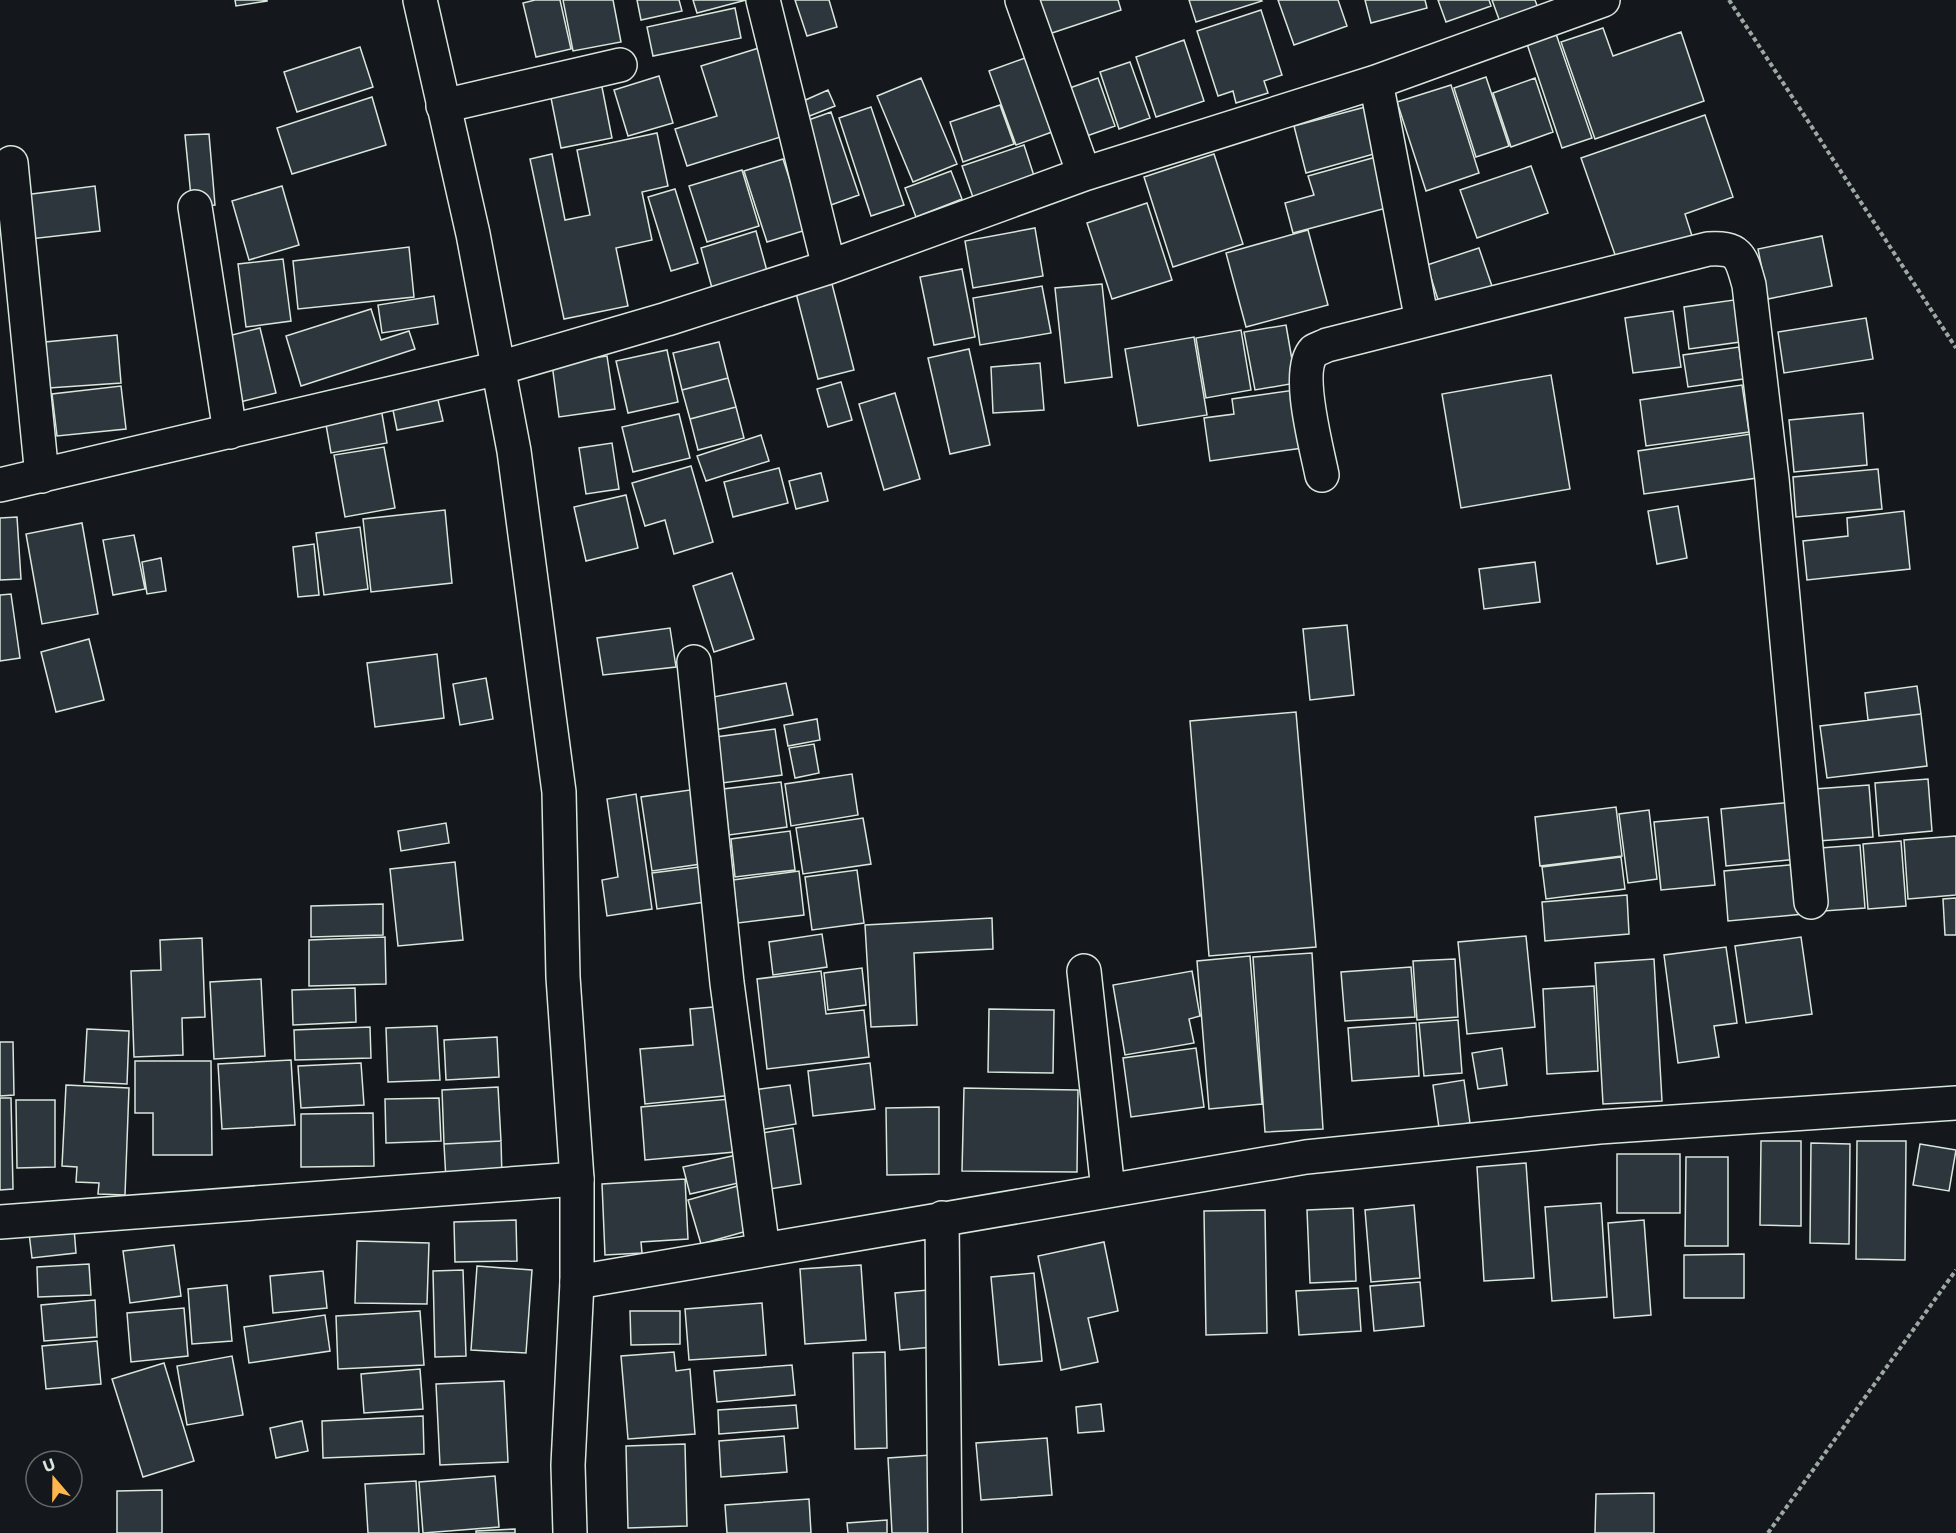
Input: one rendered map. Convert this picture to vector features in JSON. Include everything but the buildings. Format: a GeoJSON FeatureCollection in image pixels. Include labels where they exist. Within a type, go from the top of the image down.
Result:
{"type":"FeatureCollection","features":[{"type":"Feature","properties":{"kind":"street"},"geometry":{"type":"LineString","coordinates":[[420,0],[473,234],[514,451],[559,792],[563,977],[577,1179],[577,1282],[568,1464],[570,1533]]}},
{"type":"Feature","properties":{"kind":"street"},"geometry":{"type":"LineString","coordinates":[[764,0],[829,267]]}},
{"type":"Feature","properties":{"kind":"street"},"geometry":{"type":"LineString","coordinates":[[1022,0],[1084,174]]}},
{"type":"Feature","properties":{"kind":"street"},"geometry":{"type":"LineString","coordinates":[[0,485],[499,368],[667,319],[829,267],[1084,174],[1376,82],[1603,0]]}},
{"type":"Feature","properties":{"kind":"street"},"geometry":{"type":"LineString","coordinates":[[443,106],[620,64]]}},
{"type":"Feature","properties":{"kind":"street"},"geometry":{"type":"LineString","coordinates":[[1376,82],[1422,321]]}},
{"type":"Feature","properties":{"kind":"street"},"geometry":{"type":"LineString","coordinates":[[11,163],[42,476]]}},
{"type":"Feature","properties":{"kind":"street"},"geometry":{"type":"LineString","coordinates":[[195,207],[230,432]]}},
{"type":"Feature","properties":{"kind":"street"},"geometry":{"type":"LineString","coordinates":[[1322,475],[1306,398],[1309,360],[1315,351],[1327,345],[1708,249],[1723,248],[1734,252],[1742,259],[1749,285],[1772,479],[1811,902]]}},
{"type":"Feature","properties":{"kind":"street"},"geometry":{"type":"LineString","coordinates":[[694,662],[727,983],[763,1250]]}},
{"type":"Feature","properties":{"kind":"street"},"geometry":{"type":"LineString","coordinates":[[1084,971],[1108,1190]]}},
{"type":"Feature","properties":{"kind":"street"},"geometry":{"type":"LineString","coordinates":[[577,1282],[1306,1157],[1599,1126],[1956,1103]]}},
{"type":"Feature","properties":{"kind":"street"},"geometry":{"type":"LineString","coordinates":[[0,1222],[577,1179]]}},
{"type":"Feature","properties":{"kind":"street"},"geometry":{"type":"LineString","coordinates":[[942,1218],[945,1533]]}},
{"type":"Feature","properties":{"kind":"path"},"geometry":{"type":"LineString","coordinates":[[1730,0],[1956,348]]}},
{"type":"Feature","properties":{"kind":"path"},"geometry":{"type":"LineString","coordinates":[[1768,1533],[1956,1270]]}}]}
